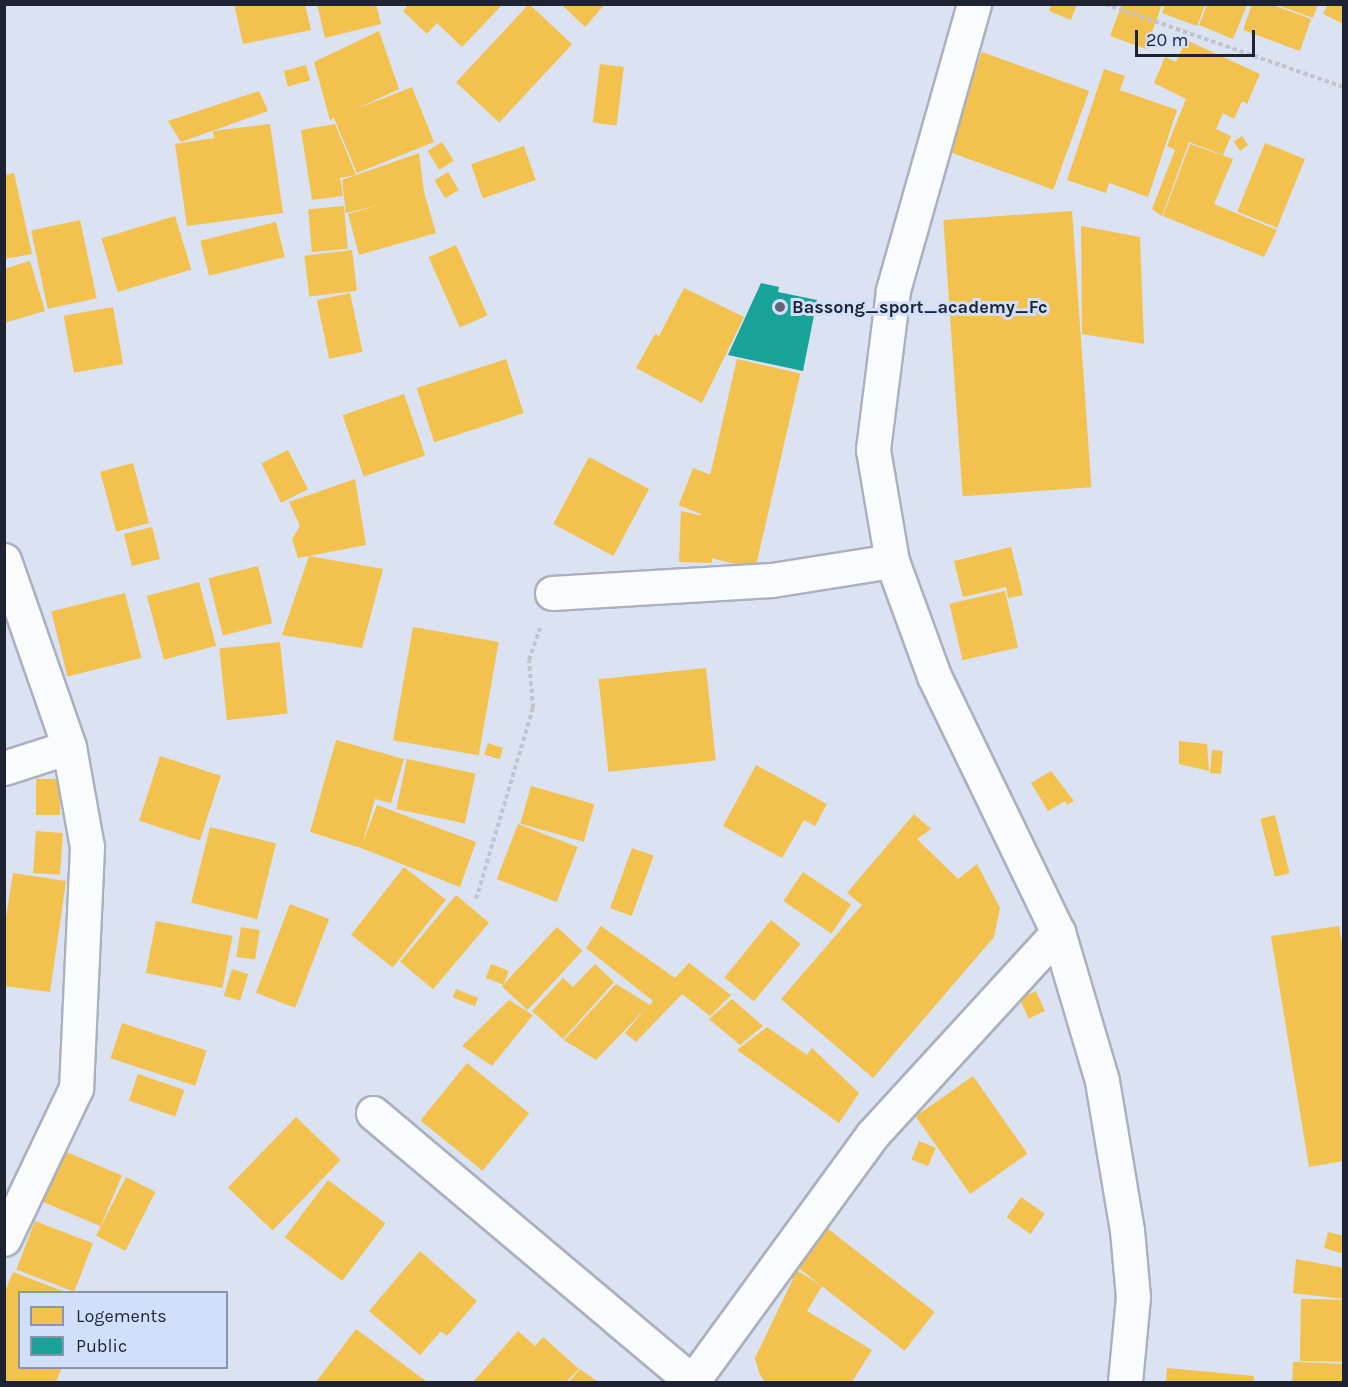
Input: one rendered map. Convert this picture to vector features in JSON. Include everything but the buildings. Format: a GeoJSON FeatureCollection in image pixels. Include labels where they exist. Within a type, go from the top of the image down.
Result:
{"type":"FeatureCollection","features":[{"type":"Feature","properties":{"kind":"street"},"geometry":{"type":"LineString","coordinates":[[974,4],[893,291],[873,450],[892,561],[934,676],[1058,932],[1102,1081],[1127,1230],[1133,1297],[1125,1383]]}},
{"type":"Feature","properties":{"kind":"street"},"geometry":{"type":"LineString","coordinates":[[4,560],[69,747],[87,847],[76,1088],[4,1239]]}},
{"type":"Feature","properties":{"kind":"street"},"geometry":{"type":"LineString","coordinates":[[552,593],[772,579],[892,561]]}},
{"type":"Feature","properties":{"kind":"street"},"geometry":{"type":"LineString","coordinates":[[4,768],[69,747]]}},
{"type":"Feature","properties":{"kind":"street"},"geometry":{"type":"LineString","coordinates":[[373,1113],[693,1382],[873,1134],[1058,932]]}},
{"type":"Feature","properties":{"kind":"path"},"geometry":{"type":"LineString","coordinates":[[1105,4],[1344,87]]}},
{"type":"Feature","properties":{"kind":"path"},"geometry":{"type":"LineString","coordinates":[[476,899],[533,708],[529,660],[552,593]]}},
{"type":"Feature","properties":{"kind":"place","name":"Bassong_sport_academy_Fc"},"geometry":{"type":"Point","coordinates":[780,307]}}]}
